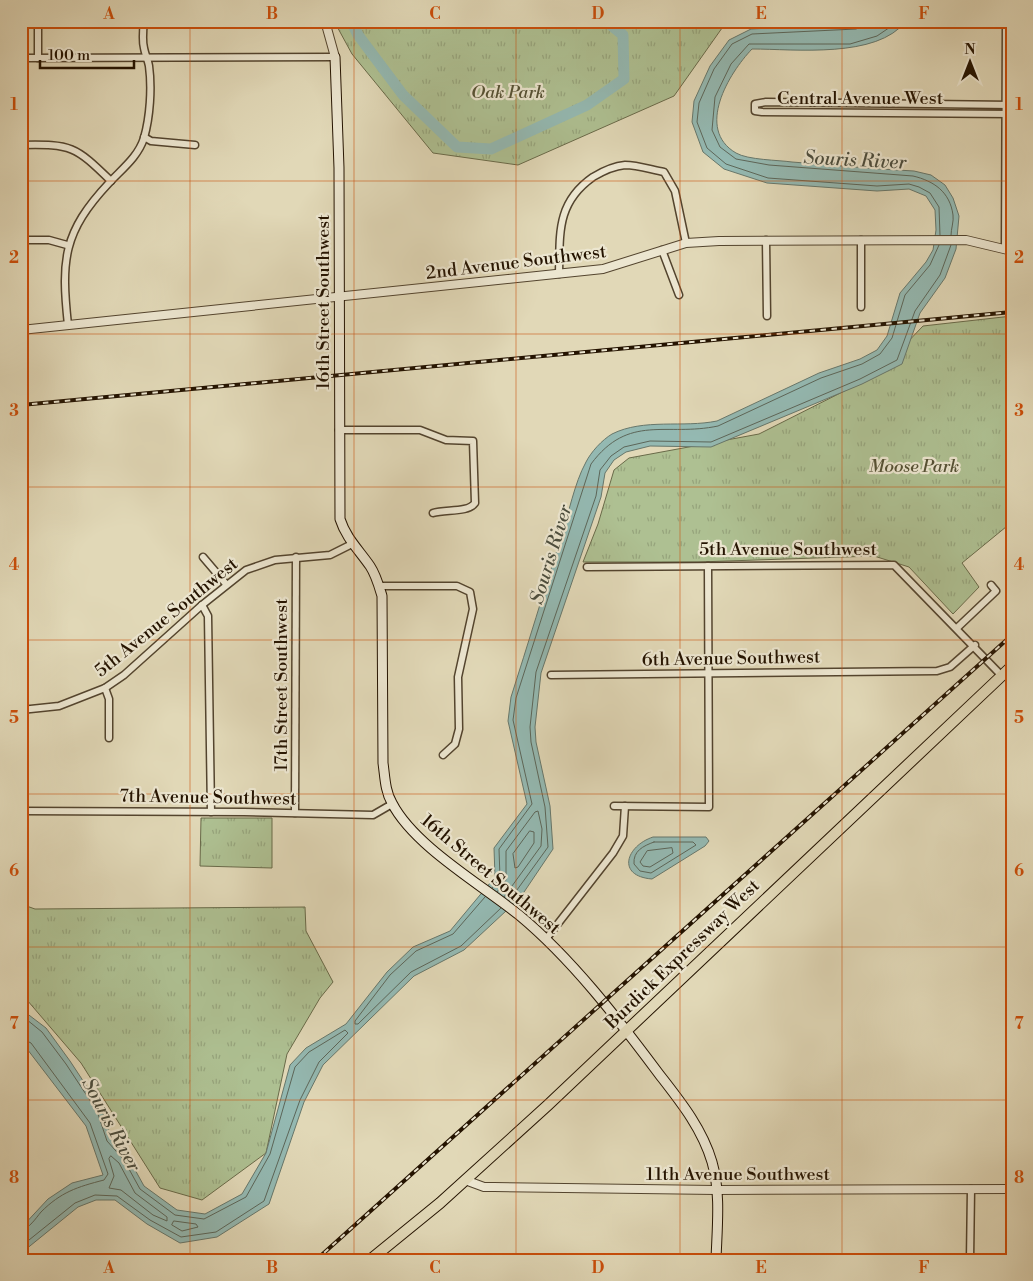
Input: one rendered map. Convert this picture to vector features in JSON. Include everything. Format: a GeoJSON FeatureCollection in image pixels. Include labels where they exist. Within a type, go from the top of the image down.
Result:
{"type":"FeatureCollection","features":[{"type":"Feature","properties":{"kind":"main road","name":"16th Street Southwest"},"geometry":{"type":"LineString","coordinates":[[335,57],[340,298],[340,519],[343,530],[352,544]]}},
{"type":"Feature","properties":{"kind":"main road"},"geometry":{"type":"LineString","coordinates":[[352,544],[370,567],[379,586]]}},
{"type":"Feature","properties":{"kind":"main road","name":"16th Street Southwest"},"geometry":{"type":"LineString","coordinates":[[379,586],[384,609],[383,763],[386,788],[392,804],[412,829],[432,848],[546,939],[626,1029],[698,1129],[712,1162],[716,1190],[716,1260]]}},
{"type":"Feature","properties":{"kind":"main road","name":"Burdick Expressway West"},"geometry":{"type":"LineString","coordinates":[[370,1260],[465,1180],[548,1105],[626,1029],[1012,666]]}},
{"type":"Feature","properties":{"kind":"street"},"geometry":{"type":"LineString","coordinates":[[38,21],[38,58]]}},
{"type":"Feature","properties":{"kind":"street"},"geometry":{"type":"LineString","coordinates":[[68,325],[63,282],[68,246],[77,225],[111,181],[130,162],[144,137],[149,107],[147,58],[143,46],[144,21]]}},
{"type":"Feature","properties":{"kind":"street"},"geometry":{"type":"LineString","coordinates":[[21,58],[335,57],[325,21]]}},
{"type":"Feature","properties":{"kind":"street"},"geometry":{"type":"LineString","coordinates":[[1006,21],[1009,105],[1008,250]]}},
{"type":"Feature","properties":{"kind":"street","name":"Central Avenue West"},"geometry":{"type":"LineString","coordinates":[[1009,105],[766,102],[755,104],[755,110],[762,112],[1009,114]]}},
{"type":"Feature","properties":{"kind":"street"},"geometry":{"type":"LineString","coordinates":[[144,137],[151,141],[195,145]]}},
{"type":"Feature","properties":{"kind":"street"},"geometry":{"type":"LineString","coordinates":[[21,145],[52,144],[72,148],[88,159],[111,181]]}},
{"type":"Feature","properties":{"kind":"street"},"geometry":{"type":"LineString","coordinates":[[559,274],[560,228],[563,212],[569,200],[587,182],[604,170],[625,165],[664,172],[675,191],[686,243]]}},
{"type":"Feature","properties":{"kind":"street"},"geometry":{"type":"LineString","coordinates":[[21,240],[49,240],[68,246]]}},
{"type":"Feature","properties":{"kind":"street"},"geometry":{"type":"LineString","coordinates":[[766,240],[767,316]]}},
{"type":"Feature","properties":{"kind":"street","name":"2nd Avenue Southwest"},"geometry":{"type":"LineString","coordinates":[[21,330],[603,269],[686,243],[766,240],[966,240],[1008,250]]}},
{"type":"Feature","properties":{"kind":"street"},"geometry":{"type":"LineString","coordinates":[[861,307],[862,240]]}},
{"type":"Feature","properties":{"kind":"street"},"geometry":{"type":"LineString","coordinates":[[662,250],[679,295]]}},
{"type":"Feature","properties":{"kind":"street"},"geometry":{"type":"LineString","coordinates":[[339,430],[420,430],[446,440],[473,441],[475,503],[472,508],[465,510],[445,509],[433,513]]}},
{"type":"Feature","properties":{"kind":"street","name":"5th Avenue Southwest"},"geometry":{"type":"LineString","coordinates":[[21,710],[59,706],[105,688],[124,675],[226,584],[246,570],[275,560],[330,555],[352,544]]}},
{"type":"Feature","properties":{"kind":"street"},"geometry":{"type":"LineString","coordinates":[[203,556],[226,584]]}},
{"type":"Feature","properties":{"kind":"street","name":"17th Street Southwest"},"geometry":{"type":"LineString","coordinates":[[295,813],[296,557]]}},
{"type":"Feature","properties":{"kind":"street","name":"5th Avenue Southwest"},"geometry":{"type":"LineString","coordinates":[[587,567],[894,565],[975,645],[1001,675]]}},
{"type":"Feature","properties":{"kind":"street"},"geometry":{"type":"LineString","coordinates":[[614,806],[709,807],[708,566]]}},
{"type":"Feature","properties":{"kind":"street"},"geometry":{"type":"LineString","coordinates":[[957,628],[996,591],[991,585]]}},
{"type":"Feature","properties":{"kind":"street"},"geometry":{"type":"LineString","coordinates":[[379,586],[457,586],[470,592],[473,609],[458,677],[460,730],[455,744],[443,755]]}},
{"type":"Feature","properties":{"kind":"street"},"geometry":{"type":"LineString","coordinates":[[202,605],[208,616],[211,812]]}},
{"type":"Feature","properties":{"kind":"street","name":"6th Avenue Southwest"},"geometry":{"type":"LineString","coordinates":[[551,675],[945,670],[975,645]]}},
{"type":"Feature","properties":{"kind":"street"},"geometry":{"type":"LineString","coordinates":[[105,688],[109,699],[109,738]]}},
{"type":"Feature","properties":{"kind":"street","name":"7th Avenue Southwest"},"geometry":{"type":"LineString","coordinates":[[21,811],[373,815],[392,804]]}},
{"type":"Feature","properties":{"kind":"street"},"geometry":{"type":"LineString","coordinates":[[546,939],[613,853],[623,836],[625,806]]}},
{"type":"Feature","properties":{"kind":"street","name":"11th Avenue Southwest"},"geometry":{"type":"LineString","coordinates":[[465,1180],[484,1187],[716,1190],[1012,1189]]}},
{"type":"Feature","properties":{"kind":"street"},"geometry":{"type":"LineString","coordinates":[[970,1260],[971,1189]]}},
{"type":"Feature","properties":{"kind":"green space","name":"Oak Park"},"geometry":{"type":"Polygon","coordinates":[[[334,21],[727,21],[674,96],[518,165],[433,153],[352,54],[334,21]]]}},
{"type":"Feature","properties":{"kind":"green space","name":"Moose Park"},"geometry":{"type":"Polygon","coordinates":[[[1012,316],[1012,522],[962,563],[979,587],[953,614],[909,567],[874,556],[698,562],[583,562],[598,524],[614,470],[629,458],[759,434],[876,375],[923,326],[1012,316]]]}},
{"type":"Feature","properties":{"kind":"green space"},"geometry":{"type":"Polygon","coordinates":[[[201,818],[272,818],[272,868],[200,866],[201,818]]]}},
{"type":"Feature","properties":{"kind":"green space"},"geometry":{"type":"Polygon","coordinates":[[[21,904],[35,909],[305,907],[306,931],[333,982],[320,998],[287,1054],[266,1153],[202,1200],[160,1188],[81,1063],[21,993],[21,904]]]}},
{"type":"Feature","properties":{"kind":"water"},"geometry":{"type":"Polygon","coordinates":[[[865,21],[906,21],[893,33],[856,47],[812,50],[752,49],[743,59],[726,86],[717,116],[718,130],[724,143],[736,153],[748,157],[914,171],[931,175],[945,185],[953,198],[959,216],[956,249],[945,278],[920,313],[902,364],[862,384],[711,447],[650,446],[626,452],[614,460],[605,473],[601,497],[541,673],[535,727],[536,742],[550,806],[553,849],[520,898],[464,950],[414,976],[323,1065],[304,1102],[269,1204],[217,1237],[180,1243],[147,1224],[115,1200],[96,1200],[78,1207],[25,1250],[21,1228],[48,1199],[72,1183],[103,1175],[86,1126],[21,1041],[21,1009],[46,1028],[70,1061],[101,1108],[112,1139],[128,1157],[144,1186],[177,1210],[205,1214],[242,1194],[266,1153],[290,1065],[306,1048],[346,1024],[387,972],[413,947],[450,931],[495,877],[494,848],[527,804],[508,721],[511,697],[575,489],[591,454],[608,437],[624,429],[637,426],[717,421],[819,373],[860,359],[877,350],[887,336],[900,293],[926,262],[933,250],[936,230],[935,210],[926,196],[909,189],[877,191],[767,183],[724,169],[703,152],[692,122],[694,101],[710,66],[729,40],[751,29],[855,24],[865,21]]]}},
{"type":"Feature","properties":{"kind":"water"},"geometry":{"type":"Polygon","coordinates":[[[653,837],[706,837],[709,841],[705,846],[652,879],[641,877],[633,872],[629,867],[629,860],[631,853],[636,847],[653,837]]]}},
{"type":"Feature","properties":{"kind":"waterway"},"geometry":{"type":"LineString","coordinates":[[351,21],[358,35],[403,95],[457,147],[491,149],[587,105],[624,79],[623,35],[607,22]]}},
{"type":"Feature","properties":{"kind":"railway"},"geometry":{"type":"LineString","coordinates":[[21,405],[1012,312]]}},
{"type":"Feature","properties":{"kind":"railway"},"geometry":{"type":"LineString","coordinates":[[316,1260],[1012,635]]}},
{"type":"Feature","properties":{"kind":"water label","name":"Souris River"},"geometry":{"type":"Point","coordinates":[855,159]}},
{"type":"Feature","properties":{"kind":"water label","name":"Souris River"},"geometry":{"type":"Point","coordinates":[550,554]}},
{"type":"Feature","properties":{"kind":"water label","name":"Souris River"},"geometry":{"type":"Point","coordinates":[112,1124]}}]}
